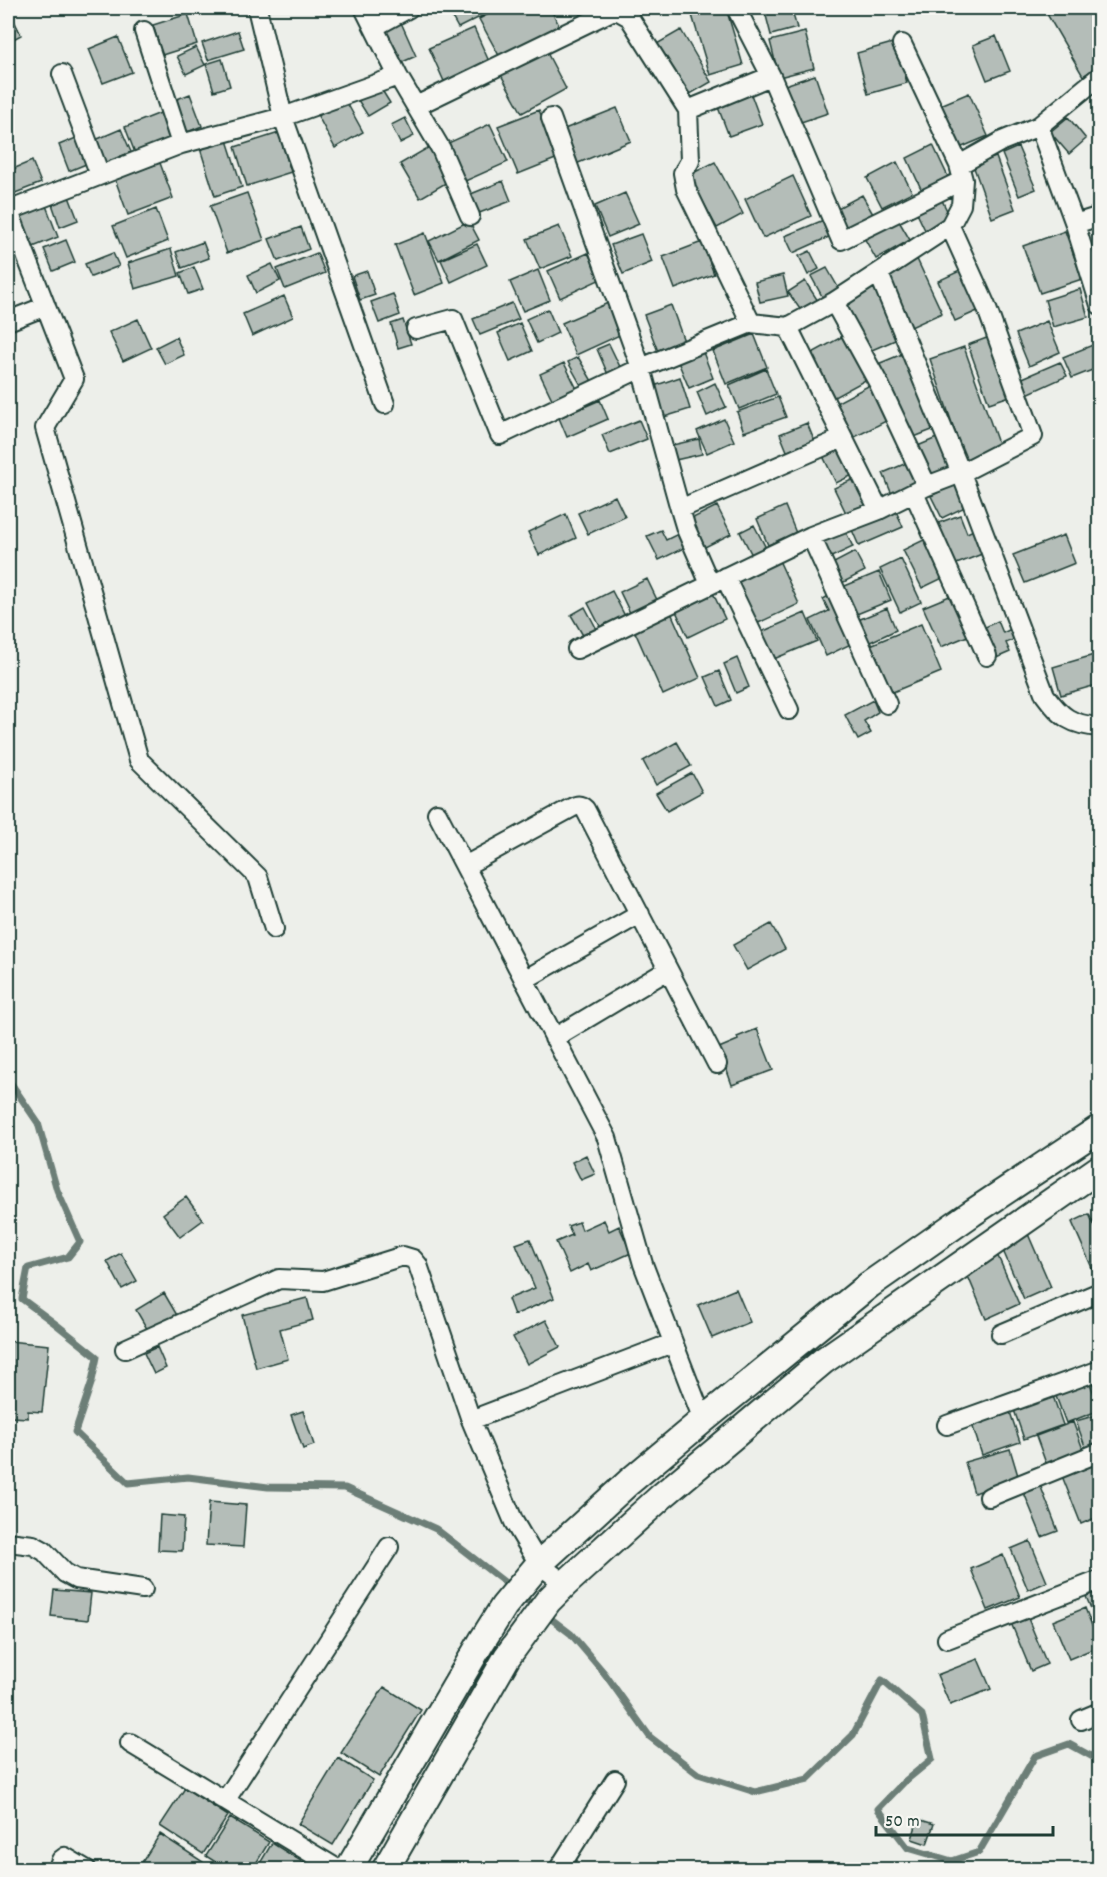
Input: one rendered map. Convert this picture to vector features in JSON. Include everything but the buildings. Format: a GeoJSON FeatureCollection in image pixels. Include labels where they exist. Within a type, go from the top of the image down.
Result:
{"type":"FeatureCollection","features":[{"type":"Feature","properties":{"kind":"main road"},"geometry":{"type":"LineString","coordinates":[[348,1869],[482,1641],[504,1606],[533,1572],[629,1482],[869,1285],[1100,1128]]}},
{"type":"Feature","properties":{"kind":"main road"},"geometry":{"type":"LineString","coordinates":[[385,1869],[507,1657],[556,1593],[662,1496],[824,1361],[1100,1168]]}},
{"type":"Feature","properties":{"kind":"street"},"geometry":{"type":"LineString","coordinates":[[257,8],[283,117],[385,404]]}},
{"type":"Feature","properties":{"kind":"street"},"geometry":{"type":"LineString","coordinates":[[364,8],[398,76],[441,149],[470,216]]}},
{"type":"Feature","properties":{"kind":"street"},"geometry":{"type":"LineString","coordinates":[[374,27],[409,8]]}},
{"type":"Feature","properties":{"kind":"street"},"geometry":{"type":"LineString","coordinates":[[736,8],[771,76],[841,240],[961,173],[1002,141],[1039,126],[1100,76]]}},
{"type":"Feature","properties":{"kind":"street"},"geometry":{"type":"LineString","coordinates":[[416,106],[613,9],[629,17],[688,110],[690,161],[683,173],[686,189],[751,323]]}},
{"type":"Feature","properties":{"kind":"street"},"geometry":{"type":"LineString","coordinates":[[144,31],[181,144]]}},
{"type":"Feature","properties":{"kind":"street"},"geometry":{"type":"LineString","coordinates":[[416,329],[453,319],[501,435],[641,368],[751,323],[788,327],[834,302],[950,226],[961,206],[961,173],[902,44]]}},
{"type":"Feature","properties":{"kind":"street"},"geometry":{"type":"LineString","coordinates":[[62,74],[100,175]]}},
{"type":"Feature","properties":{"kind":"street"},"geometry":{"type":"LineString","coordinates":[[274,929],[258,877],[139,760],[45,428],[74,379],[8,210],[181,144],[283,117],[398,76]]}},
{"type":"Feature","properties":{"kind":"street"},"geometry":{"type":"LineString","coordinates":[[688,110],[771,76]]}},
{"type":"Feature","properties":{"kind":"street"},"geometry":{"type":"LineString","coordinates":[[551,118],[641,368],[686,529],[789,710]]}},
{"type":"Feature","properties":{"kind":"street"},"geometry":{"type":"LineString","coordinates":[[1039,126],[1075,224],[1100,305]]}},
{"type":"Feature","properties":{"kind":"street"},"geometry":{"type":"LineString","coordinates":[[1075,224],[1100,216]]}},
{"type":"Feature","properties":{"kind":"street"},"geometry":{"type":"LineString","coordinates":[[577,650],[811,536],[879,510],[920,489],[961,473],[1033,435],[986,306],[950,226]]}},
{"type":"Feature","properties":{"kind":"street"},"geometry":{"type":"LineString","coordinates":[[879,274],[961,473],[1045,695],[1058,712],[1071,722],[1100,728]]}},
{"type":"Feature","properties":{"kind":"street"},"geometry":{"type":"LineString","coordinates":[[834,302],[879,384],[987,656]]}},
{"type":"Feature","properties":{"kind":"street"},"geometry":{"type":"LineString","coordinates":[[8,321],[46,306]]}},
{"type":"Feature","properties":{"kind":"street"},"geometry":{"type":"LineString","coordinates":[[788,327],[879,510]]}},
{"type":"Feature","properties":{"kind":"street"},"geometry":{"type":"LineString","coordinates":[[680,509],[843,438]]}},
{"type":"Feature","properties":{"kind":"street"},"geometry":{"type":"LineString","coordinates":[[811,536],[887,704]]}},
{"type":"Feature","properties":{"kind":"street"},"geometry":{"type":"LineString","coordinates":[[465,866],[571,808],[577,805],[582,806],[717,1064]]}},
{"type":"Feature","properties":{"kind":"street"},"geometry":{"type":"LineString","coordinates":[[438,813],[607,1138],[643,1264],[703,1420]]}},
{"type":"Feature","properties":{"kind":"street"},"geometry":{"type":"LineString","coordinates":[[524,980],[640,914]]}},
{"type":"Feature","properties":{"kind":"street"},"geometry":{"type":"LineString","coordinates":[[554,1038],[668,970]]}},
{"type":"Feature","properties":{"kind":"street"},"geometry":{"type":"LineString","coordinates":[[125,1349],[279,1280],[323,1281],[403,1256],[409,1257],[418,1265],[471,1420],[533,1572],[556,1593]]}},
{"type":"Feature","properties":{"kind":"street"},"geometry":{"type":"LineString","coordinates":[[1001,1334],[1100,1292]]}},
{"type":"Feature","properties":{"kind":"street"},"geometry":{"type":"LineString","coordinates":[[471,1420],[672,1343]]}},
{"type":"Feature","properties":{"kind":"street"},"geometry":{"type":"LineString","coordinates":[[947,1425],[1100,1370]]}},
{"type":"Feature","properties":{"kind":"street"},"geometry":{"type":"LineString","coordinates":[[989,1497],[1100,1452]]}},
{"type":"Feature","properties":{"kind":"street"},"geometry":{"type":"LineString","coordinates":[[8,1542],[33,1545],[44,1551],[65,1573],[76,1579],[143,1589]]}},
{"type":"Feature","properties":{"kind":"street"},"geometry":{"type":"LineString","coordinates":[[225,1801],[389,1547]]}},
{"type":"Feature","properties":{"kind":"street"},"geometry":{"type":"LineString","coordinates":[[947,1639],[1100,1580]]}},
{"type":"Feature","properties":{"kind":"street"},"geometry":{"type":"LineString","coordinates":[[1081,1720],[1100,1712]]}},
{"type":"Feature","properties":{"kind":"street"},"geometry":{"type":"LineString","coordinates":[[130,1743],[339,1869]]}},
{"type":"Feature","properties":{"kind":"street"},"geometry":{"type":"LineString","coordinates":[[558,1869],[615,1780]]}},
{"type":"Feature","properties":{"kind":"street"},"geometry":{"type":"LineString","coordinates":[[57,1869],[65,1857],[87,1869]]}},
{"type":"Feature","properties":{"kind":"waterway"},"geometry":{"type":"LineString","coordinates":[[8,1079],[38,1123],[57,1190],[80,1242],[68,1257],[28,1268],[22,1299],[97,1357],[92,1381],[75,1432],[128,1483],[188,1477],[268,1487],[345,1488],[436,1529],[512,1588]]}},
{"type":"Feature","properties":{"kind":"waterway"},"geometry":{"type":"LineString","coordinates":[[520,1595],[571,1634],[605,1674],[650,1737],[698,1774],[755,1792],[808,1779],[853,1735],[882,1680],[922,1715],[932,1759],[904,1782],[878,1809],[908,1848],[952,1861],[979,1852],[1035,1756],[1069,1744],[1100,1761]]}}]}
